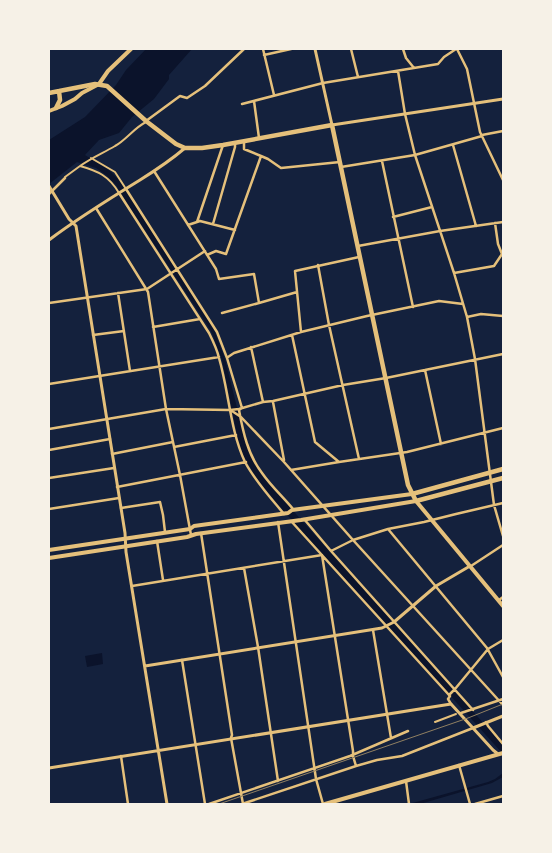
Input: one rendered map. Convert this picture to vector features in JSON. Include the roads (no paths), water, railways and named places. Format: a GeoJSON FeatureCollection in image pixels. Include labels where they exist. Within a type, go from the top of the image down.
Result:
{"type":"FeatureCollection","features":[{"type":"Feature","properties":{"kind":"highway"},"geometry":{"type":"LineString","coordinates":[[49,93],[99,84],[107,86],[146,121],[176,144],[185,148],[223,145],[332,125],[408,485],[412,494],[416,501],[503,478]]}},
{"type":"Feature","properties":{"kind":"highway"},"geometry":{"type":"LineString","coordinates":[[56,108],[60,100],[59,91]]}},
{"type":"Feature","properties":{"kind":"highway"},"geometry":{"type":"LineString","coordinates":[[412,494],[503,469]]}},
{"type":"Feature","properties":{"kind":"main road"},"geometry":{"type":"LineString","coordinates":[[49,111],[75,99],[99,84],[108,70],[131,49]]}},
{"type":"Feature","properties":{"kind":"main road"},"geometry":{"type":"LineString","coordinates":[[49,550],[190,529],[194,526],[286,514],[293,510],[412,494]]}},
{"type":"Feature","properties":{"kind":"main road"},"geometry":{"type":"LineString","coordinates":[[50,558],[416,501],[503,606]]}},
{"type":"Feature","properties":{"kind":"main road"},"geometry":{"type":"LineString","coordinates":[[324,804],[336,803],[501,754]]}},
{"type":"Feature","properties":{"kind":"street"},"geometry":{"type":"LineString","coordinates":[[167,804],[76,226],[50,190],[91,158],[116,146],[139,126],[180,96],[187,98],[205,86],[244,49]]}},
{"type":"Feature","properties":{"kind":"street"},"geometry":{"type":"LineString","coordinates":[[263,49],[274,95]]}},
{"type":"Feature","properties":{"kind":"street"},"geometry":{"type":"LineString","coordinates":[[264,55],[291,49]]}},
{"type":"Feature","properties":{"kind":"street"},"geometry":{"type":"LineString","coordinates":[[315,49],[332,125],[503,99]]}},
{"type":"Feature","properties":{"kind":"street"},"geometry":{"type":"LineString","coordinates":[[351,49],[358,77]]}},
{"type":"Feature","properties":{"kind":"street"},"geometry":{"type":"LineString","coordinates":[[403,49],[406,58],[414,68]]}},
{"type":"Feature","properties":{"kind":"street"},"geometry":{"type":"LineString","coordinates":[[242,104],[323,83],[438,64],[444,57],[456,49],[467,69],[482,136],[503,180]]}},
{"type":"Feature","properties":{"kind":"street"},"geometry":{"type":"LineString","coordinates":[[398,71],[405,114],[415,155],[467,317],[475,359],[494,505],[503,536]]}},
{"type":"Feature","properties":{"kind":"street"},"geometry":{"type":"LineString","coordinates":[[254,101],[259,138]]}},
{"type":"Feature","properties":{"kind":"street"},"geometry":{"type":"LineString","coordinates":[[244,141],[244,149],[268,159],[281,168],[382,161],[415,155],[503,131]]}},
{"type":"Feature","properties":{"kind":"street"},"geometry":{"type":"LineString","coordinates":[[213,224],[236,148],[235,143]]}},
{"type":"Feature","properties":{"kind":"street"},"geometry":{"type":"LineString","coordinates":[[452,144],[476,226]]}},
{"type":"Feature","properties":{"kind":"street"},"geometry":{"type":"LineString","coordinates":[[197,222],[223,145]]}},
{"type":"Feature","properties":{"kind":"street"},"geometry":{"type":"LineString","coordinates":[[49,240],[72,223],[154,171],[185,148]]}},
{"type":"Feature","properties":{"kind":"street"},"geometry":{"type":"LineString","coordinates":[[207,255],[216,251],[226,254],[261,156]]}},
{"type":"Feature","properties":{"kind":"street"},"geometry":{"type":"LineString","coordinates":[[91,158],[115,172],[217,332],[227,358],[248,447],[260,472],[293,510]]}},
{"type":"Feature","properties":{"kind":"street"},"geometry":{"type":"LineString","coordinates":[[382,161],[413,307]]}},
{"type":"Feature","properties":{"kind":"street"},"geometry":{"type":"LineString","coordinates":[[80,166],[95,170],[114,185],[209,333],[219,357],[240,448],[246,462],[263,489],[286,514]]}},
{"type":"Feature","properties":{"kind":"street"},"geometry":{"type":"LineString","coordinates":[[154,171],[216,269],[219,279],[254,274],[258,303]]}},
{"type":"Feature","properties":{"kind":"street"},"geometry":{"type":"LineString","coordinates":[[393,217],[432,207]]}},
{"type":"Feature","properties":{"kind":"street"},"geometry":{"type":"LineString","coordinates":[[96,208],[147,289],[166,409],[191,536]]}},
{"type":"Feature","properties":{"kind":"street"},"geometry":{"type":"LineString","coordinates":[[188,224],[200,221],[235,230]]}},
{"type":"Feature","properties":{"kind":"street"},"geometry":{"type":"LineString","coordinates":[[358,246],[503,222]]}},
{"type":"Feature","properties":{"kind":"street"},"geometry":{"type":"LineString","coordinates":[[454,273],[494,266],[502,254],[498,244],[495,223]]}},
{"type":"Feature","properties":{"kind":"street"},"geometry":{"type":"LineString","coordinates":[[49,304],[147,289],[204,251]]}},
{"type":"Feature","properties":{"kind":"street"},"geometry":{"type":"LineString","coordinates":[[301,332],[295,271],[360,257]]}},
{"type":"Feature","properties":{"kind":"street"},"geometry":{"type":"LineString","coordinates":[[318,266],[359,459]]}},
{"type":"Feature","properties":{"kind":"street"},"geometry":{"type":"LineString","coordinates":[[222,313],[297,292]]}},
{"type":"Feature","properties":{"kind":"street"},"geometry":{"type":"LineString","coordinates":[[118,293],[130,371]]}},
{"type":"Feature","properties":{"kind":"street"},"geometry":{"type":"LineString","coordinates":[[227,358],[234,353],[329,324],[440,301],[463,304]]}},
{"type":"Feature","properties":{"kind":"street"},"geometry":{"type":"LineString","coordinates":[[467,317],[481,314],[503,316]]}},
{"type":"Feature","properties":{"kind":"street"},"geometry":{"type":"LineString","coordinates":[[154,327],[200,319]]}},
{"type":"Feature","properties":{"kind":"street"},"geometry":{"type":"LineString","coordinates":[[93,336],[124,331]]}},
{"type":"Feature","properties":{"kind":"street"},"geometry":{"type":"LineString","coordinates":[[292,335],[315,442],[339,462]]}},
{"type":"Feature","properties":{"kind":"street"},"geometry":{"type":"LineString","coordinates":[[251,348],[263,402]]}},
{"type":"Feature","properties":{"kind":"street"},"geometry":{"type":"LineString","coordinates":[[49,429],[166,409],[231,410],[304,393],[503,354]]}},
{"type":"Feature","properties":{"kind":"street"},"geometry":{"type":"LineString","coordinates":[[49,384],[219,357]]}},
{"type":"Feature","properties":{"kind":"street"},"geometry":{"type":"LineString","coordinates":[[425,370],[440,444]]}},
{"type":"Feature","properties":{"kind":"street"},"geometry":{"type":"LineString","coordinates":[[273,401],[284,462]]}},
{"type":"Feature","properties":{"kind":"street"},"geometry":{"type":"LineString","coordinates":[[231,410],[240,416],[284,462],[503,704]]}},
{"type":"Feature","properties":{"kind":"street"},"geometry":{"type":"LineString","coordinates":[[291,470],[402,453],[503,428]]}},
{"type":"Feature","properties":{"kind":"street"},"geometry":{"type":"LineString","coordinates":[[174,447],[236,435]]}},
{"type":"Feature","properties":{"kind":"street"},"geometry":{"type":"LineString","coordinates":[[49,450],[110,439]]}},
{"type":"Feature","properties":{"kind":"street"},"geometry":{"type":"LineString","coordinates":[[112,454],[173,442]]}},
{"type":"Feature","properties":{"kind":"street"},"geometry":{"type":"LineString","coordinates":[[117,487],[246,462]]}},
{"type":"Feature","properties":{"kind":"street"},"geometry":{"type":"LineString","coordinates":[[49,478],[114,468]]}},
{"type":"Feature","properties":{"kind":"street"},"geometry":{"type":"LineString","coordinates":[[49,510],[119,498]]}},
{"type":"Feature","properties":{"kind":"street"},"geometry":{"type":"LineString","coordinates":[[121,508],[160,502],[164,515],[165,532]]}},
{"type":"Feature","properties":{"kind":"street"},"geometry":{"type":"LineString","coordinates":[[331,551],[353,540],[388,529],[503,503]]}},
{"type":"Feature","properties":{"kind":"street"},"geometry":{"type":"LineString","coordinates":[[302,519],[473,710]]}},
{"type":"Feature","properties":{"kind":"street"},"geometry":{"type":"LineString","coordinates":[[290,520],[449,695]]}},
{"type":"Feature","properties":{"kind":"street"},"geometry":{"type":"LineString","coordinates":[[278,522],[316,779],[324,804]]}},
{"type":"Feature","properties":{"kind":"street"},"geometry":{"type":"LineString","coordinates":[[388,529],[488,649],[503,677]]}},
{"type":"Feature","properties":{"kind":"street"},"geometry":{"type":"LineString","coordinates":[[201,533],[242,804],[356,766],[402,756],[503,716]]}},
{"type":"Feature","properties":{"kind":"street"},"geometry":{"type":"LineString","coordinates":[[157,541],[163,580]]}},
{"type":"Feature","properties":{"kind":"street"},"geometry":{"type":"LineString","coordinates":[[145,666],[373,630],[387,626],[414,606],[436,586],[503,545]]}},
{"type":"Feature","properties":{"kind":"street"},"geometry":{"type":"LineString","coordinates":[[49,550],[50,558]]}},
{"type":"Feature","properties":{"kind":"street"},"geometry":{"type":"LineString","coordinates":[[132,586],[322,555]]}},
{"type":"Feature","properties":{"kind":"street"},"geometry":{"type":"LineString","coordinates":[[322,555],[356,766]]}},
{"type":"Feature","properties":{"kind":"street"},"geometry":{"type":"LineString","coordinates":[[244,568],[278,781]]}},
{"type":"Feature","properties":{"kind":"street"},"geometry":{"type":"LineString","coordinates":[[499,600],[503,597]]}},
{"type":"Feature","properties":{"kind":"street"},"geometry":{"type":"LineString","coordinates":[[373,630],[391,738]]}},
{"type":"Feature","properties":{"kind":"street"},"geometry":{"type":"LineString","coordinates":[[501,754],[493,750],[463,713],[451,704],[448,698],[488,649],[503,640]]}},
{"type":"Feature","properties":{"kind":"street"},"geometry":{"type":"LineString","coordinates":[[182,660],[205,804]]}},
{"type":"Feature","properties":{"kind":"street"},"geometry":{"type":"LineString","coordinates":[[463,713],[503,699]]}},
{"type":"Feature","properties":{"kind":"street"},"geometry":{"type":"LineString","coordinates":[[49,768],[451,704]]}},
{"type":"Feature","properties":{"kind":"street"},"geometry":{"type":"LineString","coordinates":[[436,722],[456,714]]}},
{"type":"Feature","properties":{"kind":"street"},"geometry":{"type":"LineString","coordinates":[[485,723],[503,744]]}},
{"type":"Feature","properties":{"kind":"street"},"geometry":{"type":"LineString","coordinates":[[209,804],[315,768],[408,731]]}},
{"type":"Feature","properties":{"kind":"street"},"geometry":{"type":"LineString","coordinates":[[121,756],[128,804]]}},
{"type":"Feature","properties":{"kind":"street"},"geometry":{"type":"LineString","coordinates":[[459,765],[470,804]]}},
{"type":"Feature","properties":{"kind":"street"},"geometry":{"type":"LineString","coordinates":[[406,781],[410,804]]}},
{"type":"Feature","properties":{"kind":"street"},"geometry":{"type":"LineString","coordinates":[[475,804],[503,796]]}},
{"type":"Feature","properties":{"kind":"water"},"geometry":{"type":"Polygon","coordinates":[[[146,49],[192,49],[169,75],[169,79],[154,99],[132,117],[119,133],[99,140],[85,155],[110,171],[119,180],[214,330],[225,359],[245,440],[262,476],[503,745],[503,754],[280,507],[257,479],[243,455],[237,435],[222,360],[211,331],[116,185],[96,168],[77,162],[49,184],[49,140],[85,117],[116,85],[126,70],[146,49]]]}},
{"type":"Feature","properties":{"kind":"water"},"geometry":{"type":"Polygon","coordinates":[[[102,653],[103,664],[87,667],[85,656],[102,653]]]}},
{"type":"Feature","properties":{"kind":"water"},"geometry":{"type":"Polygon","coordinates":[[[503,773],[503,777],[492,783],[420,804],[409,804],[488,782],[503,773]]]}},
{"type":"Feature","properties":{"kind":"railway"},"geometry":{"type":"LineString","coordinates":[[219,804],[468,718],[503,704]]}}]}
